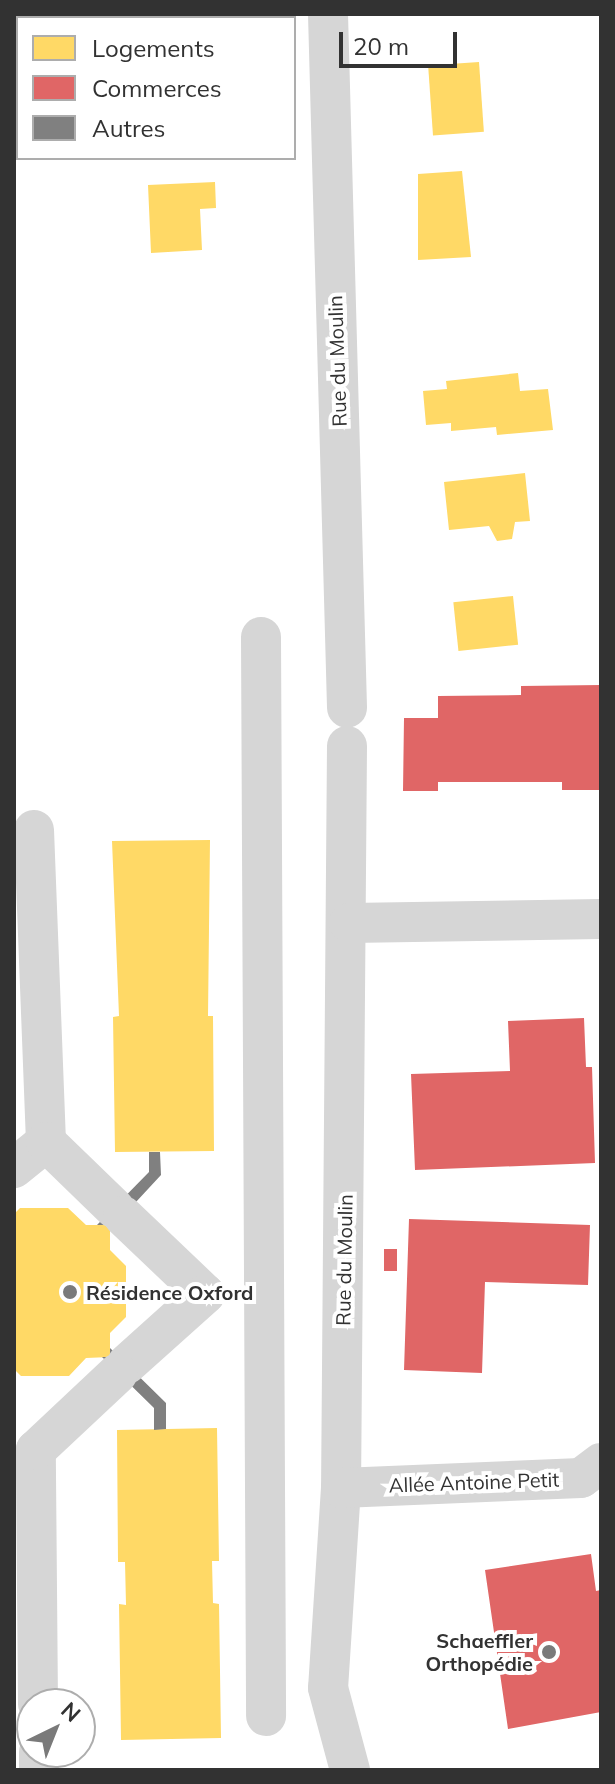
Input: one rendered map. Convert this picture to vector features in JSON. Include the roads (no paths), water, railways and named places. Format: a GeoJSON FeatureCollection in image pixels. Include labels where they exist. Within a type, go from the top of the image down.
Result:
{"type":"FeatureCollection","features":[{"type":"Feature","properties":{"kind":"street","name":"Rue du Moulin"},"geometry":{"type":"LineString","coordinates":[[328,14],[347,727],[349,923],[341,1488],[328,1688],[350,1770]]}},
{"type":"Feature","properties":{"kind":"street"},"geometry":{"type":"LineString","coordinates":[[261,637],[266,1716]]}},
{"type":"Feature","properties":{"kind":"street"},"geometry":{"type":"LineString","coordinates":[[34,830],[46,1142],[205,1294]]}},
{"type":"Feature","properties":{"kind":"street"},"geometry":{"type":"LineString","coordinates":[[349,923],[601,919]]}},
{"type":"Feature","properties":{"kind":"street"},"geometry":{"type":"LineString","coordinates":[[14,1168],[46,1142]]}},
{"type":"Feature","properties":{"kind":"street"},"geometry":{"type":"LineString","coordinates":[[37,1688],[25,1440],[123,1369],[205,1294],[264,1289]]}},
{"type":"Feature","properties":{"kind":"street","name":"Allée Antoine Petit"},"geometry":{"type":"LineString","coordinates":[[341,1488],[581,1478],[601,1463]]}},
{"type":"Feature","properties":{"kind":"place","name":"Résidence Oxford"},"geometry":{"type":"Point","coordinates":[70,1292]}},
{"type":"Feature","properties":{"kind":"place","name":"Schaeffler Orthopédie"},"geometry":{"type":"Point","coordinates":[549,1652]}}]}
